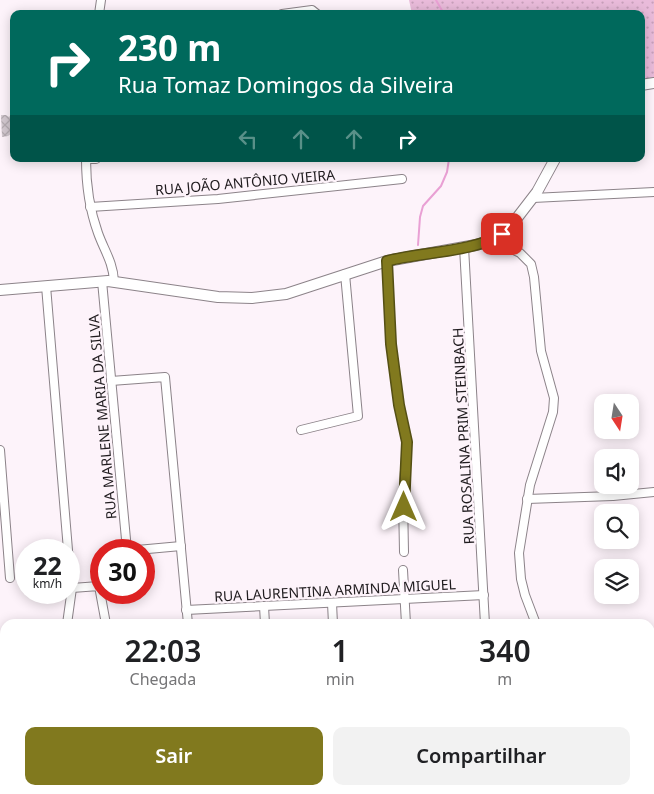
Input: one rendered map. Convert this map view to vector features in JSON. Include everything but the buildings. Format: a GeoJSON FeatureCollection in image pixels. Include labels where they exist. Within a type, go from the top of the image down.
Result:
{"type":"FeatureCollection","features":[{"type":"Feature","properties":{"kind":"main road"},"geometry":{"type":"LineString","coordinates":[[0,290],[114,281],[203,295],[252,298],[286,294],[387,261],[493,240],[502,234],[533,198],[553,162]]}},
{"type":"Feature","properties":{"kind":"street"},"geometry":{"type":"LineString","coordinates":[[86,162],[86,189],[90,207],[98,235],[112,264],[114,281]]}},
{"type":"Feature","properties":{"kind":"street","name":"RUA JOÃO ANTÔNIO VIEIRA"},"geometry":{"type":"LineString","coordinates":[[90,207],[218,199],[402,180]]}},
{"type":"Feature","properties":{"kind":"street"},"geometry":{"type":"LineString","coordinates":[[533,198],[654,192]]}},
{"type":"Feature","properties":{"kind":"street"},"geometry":{"type":"LineString","coordinates":[[493,240],[520,253],[531,264],[536,286],[541,351],[554,398],[554,407],[527,499],[520,544],[520,564],[525,595],[534,619]]}},
{"type":"Feature","properties":{"kind":"street","name":"RUA ROSALINA PRIM STEINBACH"},"geometry":{"type":"LineString","coordinates":[[464,247],[485,619]]}},
{"type":"Feature","properties":{"kind":"street"},"geometry":{"type":"LineString","coordinates":[[387,261],[391,344],[399,405],[407,442],[403,499],[404,552]]}},
{"type":"Feature","properties":{"kind":"street"},"geometry":{"type":"LineString","coordinates":[[301,430],[358,416],[345,274]]}},
{"type":"Feature","properties":{"kind":"street","name":"RUA MARLENE MARIA DA SILVA"},"geometry":{"type":"LineString","coordinates":[[102,281],[126,539]]}},
{"type":"Feature","properties":{"kind":"street"},"geometry":{"type":"LineString","coordinates":[[46,286],[68,539]]}},
{"type":"Feature","properties":{"kind":"street"},"geometry":{"type":"LineString","coordinates":[[111,381],[165,376],[187,619]]}},
{"type":"Feature","properties":{"kind":"street"},"geometry":{"type":"LineString","coordinates":[[0,450],[10,578]]}},
{"type":"Feature","properties":{"kind":"street"},"geometry":{"type":"LineString","coordinates":[[527,499],[613,496],[654,492]]}},
{"type":"Feature","properties":{"kind":"street"},"geometry":{"type":"LineString","coordinates":[[155,548],[180,546]]}},
{"type":"Feature","properties":{"kind":"street"},"geometry":{"type":"LineString","coordinates":[[403,570],[406,619]]}},
{"type":"Feature","properties":{"kind":"street"},"geometry":{"type":"LineString","coordinates":[[80,587],[99,586],[105,619]]}},
{"type":"Feature","properties":{"kind":"street","name":"RUA LAURENTINA ARMINDA MIGUEL"},"geometry":{"type":"LineString","coordinates":[[186,610],[484,595]]}},
{"type":"Feature","properties":{"kind":"street"},"geometry":{"type":"LineString","coordinates":[[332,603],[333,619]]}},
{"type":"Feature","properties":{"kind":"street"},"geometry":{"type":"LineString","coordinates":[[68,619],[70,604]]}},
{"type":"Feature","properties":{"kind":"street"},"geometry":{"type":"LineString","coordinates":[[264,606],[265,619]]}},
{"type":"Feature","properties":{"kind":"shaded area"},"geometry":{"type":"Polygon","coordinates":[[[409,0],[654,0],[654,81],[645,82],[645,10],[411,10],[409,0]]]}},
{"type":"Feature","properties":{"kind":"waterway"},"geometry":{"type":"LineString","coordinates":[[436,0],[442,10]]}},
{"type":"Feature","properties":{"kind":"waterway"},"geometry":{"type":"LineString","coordinates":[[418,245],[420,217],[423,206],[441,186],[447,172],[449,162]]}},
{"type":"Feature","properties":{"kind":"route"},"geometry":{"type":"LineString","coordinates":[[404,507],[403,489],[407,442],[399,405],[391,344],[387,261],[476,245],[493,240],[502,234]]}}]}
